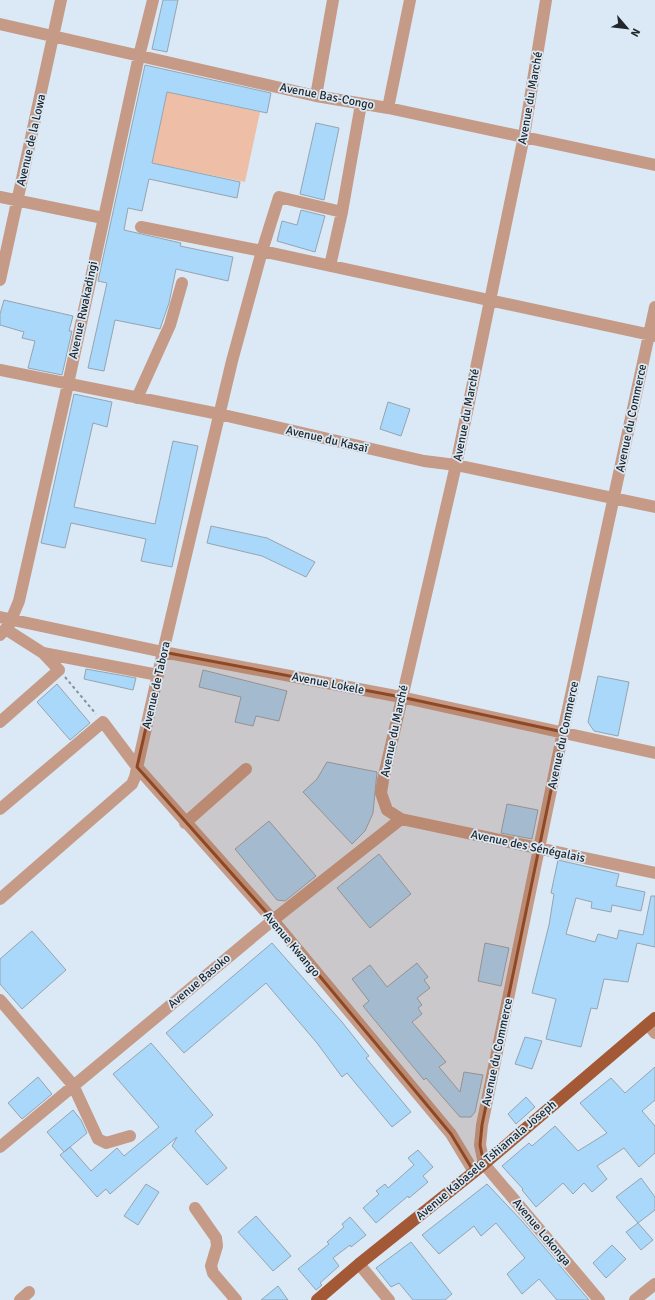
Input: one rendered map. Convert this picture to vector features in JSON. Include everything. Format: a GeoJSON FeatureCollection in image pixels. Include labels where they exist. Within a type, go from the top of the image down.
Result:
{"type":"FeatureCollection","features":[{"type":"Feature","properties":{"kind":"main road","name":"Avenue Kabasele Tshiamala Joseph"},"geometry":{"type":"LineString","coordinates":[[317,1300],[359,1264],[484,1164],[653,1025]]}},
{"type":"Feature","properties":{"kind":"street","name":"Avenue de la Lowa"},"geometry":{"type":"LineString","coordinates":[[0,280],[61,0]]}},
{"type":"Feature","properties":{"kind":"street","name":"Avenue Rwakadingi"},"geometry":{"type":"LineString","coordinates":[[6,628],[19,601],[139,56],[153,0]]}},
{"type":"Feature","properties":{"kind":"street"},"geometry":{"type":"LineString","coordinates":[[316,96],[333,0]]}},
{"type":"Feature","properties":{"kind":"street"},"geometry":{"type":"LineString","coordinates":[[388,108],[410,0]]}},
{"type":"Feature","properties":{"kind":"street","name":"Avenue du Marché"},"geometry":{"type":"LineString","coordinates":[[401,819],[386,810],[381,793],[401,697],[456,465],[489,299],[524,136],[546,0]]}},
{"type":"Feature","properties":{"kind":"street","name":"Avenue Bas-Congo"},"geometry":{"type":"LineString","coordinates":[[0,24],[316,96],[388,108],[655,165]]}},
{"type":"Feature","properties":{"kind":"street"},"geometry":{"type":"LineString","coordinates":[[330,266],[342,212],[361,104]]}},
{"type":"Feature","properties":{"kind":"street"},"geometry":{"type":"LineString","coordinates":[[0,197],[103,218]]}},
{"type":"Feature","properties":{"kind":"street","name":"Avenue de Tabora"},"geometry":{"type":"LineString","coordinates":[[0,899],[132,784],[138,767],[163,652],[219,414],[262,251],[278,197],[342,212]]}},
{"type":"Feature","properties":{"kind":"street"},"geometry":{"type":"LineString","coordinates":[[141,227],[262,251],[652,335]]}},
{"type":"Feature","properties":{"kind":"street"},"geometry":{"type":"LineString","coordinates":[[137,398],[170,325],[182,283]]}},
{"type":"Feature","properties":{"kind":"street","name":"Avenue du Commerce"},"geometry":{"type":"LineString","coordinates":[[484,1164],[480,1145],[482,1125],[563,732],[614,499],[652,335],[655,307]]}},
{"type":"Feature","properties":{"kind":"street","name":"Avenue du Kasaï"},"geometry":{"type":"LineString","coordinates":[[0,370],[219,414],[417,459],[456,465],[655,507]]}},
{"type":"Feature","properties":{"kind":"street","name":"Avenue Lokele"},"geometry":{"type":"LineString","coordinates":[[0,617],[6,628],[163,652],[401,697],[655,752]]}},
{"type":"Feature","properties":{"kind":"street"},"geometry":{"type":"LineString","coordinates":[[0,722],[59,670],[43,653],[6,628]]}},
{"type":"Feature","properties":{"kind":"street"},"geometry":{"type":"LineString","coordinates":[[43,653],[158,675]]}},
{"type":"Feature","properties":{"kind":"street"},"geometry":{"type":"LineString","coordinates":[[0,808],[102,722]]}},
{"type":"Feature","properties":{"kind":"street","name":"Avenue Kwango"},"geometry":{"type":"LineString","coordinates":[[102,722],[185,823],[273,920],[451,1134],[474,1172]]}},
{"type":"Feature","properties":{"kind":"street"},"geometry":{"type":"LineString","coordinates":[[185,823],[246,769]]}},
{"type":"Feature","properties":{"kind":"street","name":"Avenue des Sénégalais"},"geometry":{"type":"LineString","coordinates":[[401,819],[655,874]]}},
{"type":"Feature","properties":{"kind":"street","name":"Avenue Basoko"},"geometry":{"type":"LineString","coordinates":[[0,1147],[273,920],[401,819]]}},
{"type":"Feature","properties":{"kind":"street"},"geometry":{"type":"LineString","coordinates":[[0,1000],[73,1085],[98,1139],[106,1143],[130,1136]]}},
{"type":"Feature","properties":{"kind":"street","name":"Avenue Lokonga"},"geometry":{"type":"LineString","coordinates":[[484,1164],[599,1300]]}},
{"type":"Feature","properties":{"kind":"street"},"geometry":{"type":"LineString","coordinates":[[195,1208],[216,1238],[217,1246],[211,1266],[213,1273],[236,1300]]}},
{"type":"Feature","properties":{"kind":"street"},"geometry":{"type":"LineString","coordinates":[[359,1264],[389,1300]]}},
{"type":"Feature","properties":{"kind":"street"},"geometry":{"type":"LineString","coordinates":[[635,1300],[655,1284]]}},
{"type":"Feature","properties":{"kind":"path"},"geometry":{"type":"LineString","coordinates":[[59,670],[102,722]]}},
{"type":"Feature","properties":{"kind":"highlighted area"},"geometry":{"type":"Polygon","coordinates":[[[163,652],[401,697],[563,732],[482,1125],[480,1145],[484,1164],[474,1172],[451,1134],[273,920],[137,767],[163,652]]]}},
{"type":"Feature","properties":{"kind":"shaded area"},"geometry":{"type":"Polygon","coordinates":[[[167,92],[260,112],[245,182],[152,163],[167,92]]]}},
{"type":"Feature","properties":{"kind":"building"},"geometry":{"type":"Polygon","coordinates":[[[163,0],[178,0],[167,52],[152,49],[163,0]]]}},
{"type":"Feature","properties":{"kind":"building"},"geometry":{"type":"Polygon","coordinates":[[[145,65],[271,93],[267,113],[167,92],[152,163],[240,182],[237,198],[149,179],[142,211],[128,208],[124,230],[181,243],[180,246],[233,257],[228,281],[176,269],[169,303],[160,329],[115,320],[104,371],[88,368],[107,283],[98,281],[145,65]]]}},
{"type":"Feature","properties":{"kind":"building"},"geometry":{"type":"Polygon","coordinates":[[[316,123],[339,128],[324,200],[300,194],[316,123]]]}},
{"type":"Feature","properties":{"kind":"building"},"geometry":{"type":"Polygon","coordinates":[[[301,210],[325,216],[315,252],[277,241],[282,221],[297,225],[301,210]]]}},
{"type":"Feature","properties":{"kind":"building"},"geometry":{"type":"Polygon","coordinates":[[[4,300],[73,316],[69,331],[72,331],[62,375],[28,368],[35,341],[22,338],[24,332],[0,325],[0,314],[4,300]]]}},
{"type":"Feature","properties":{"kind":"building"},"geometry":{"type":"Polygon","coordinates":[[[74,394],[112,402],[107,427],[93,423],[74,507],[155,524],[173,441],[198,446],[172,567],[141,561],[146,539],[71,523],[65,548],[41,543],[74,394]]]}},
{"type":"Feature","properties":{"kind":"building"},"geometry":{"type":"Polygon","coordinates":[[[388,402],[410,409],[401,436],[380,429],[388,402]]]}},
{"type":"Feature","properties":{"kind":"building"},"geometry":{"type":"Polygon","coordinates":[[[211,526],[267,538],[315,562],[306,577],[262,556],[207,543],[211,526]]]}},
{"type":"Feature","properties":{"kind":"building"},"geometry":{"type":"Polygon","coordinates":[[[86,669],[136,678],[133,690],[84,679],[86,669]]]}},
{"type":"Feature","properties":{"kind":"building"},"geometry":{"type":"Polygon","coordinates":[[[203,670],[287,691],[279,721],[256,716],[253,726],[235,722],[241,697],[199,687],[203,670]]]}},
{"type":"Feature","properties":{"kind":"building"},"geometry":{"type":"Polygon","coordinates":[[[598,676],[629,682],[618,736],[594,731],[588,722],[598,676]]]}},
{"type":"Feature","properties":{"kind":"building"},"geometry":{"type":"Polygon","coordinates":[[[57,684],[90,723],[70,740],[37,702],[57,684]]]}},
{"type":"Feature","properties":{"kind":"building"},"geometry":{"type":"Polygon","coordinates":[[[327,762],[377,772],[373,813],[365,831],[352,844],[303,792],[317,779],[327,762]]]}},
{"type":"Feature","properties":{"kind":"building"},"geometry":{"type":"Polygon","coordinates":[[[507,804],[538,810],[532,839],[501,833],[507,804]]]}},
{"type":"Feature","properties":{"kind":"building"},"geometry":{"type":"Polygon","coordinates":[[[269,821],[316,876],[285,901],[277,900],[235,849],[269,821]]]}},
{"type":"Feature","properties":{"kind":"building"},"geometry":{"type":"Polygon","coordinates":[[[379,854],[411,894],[370,928],[337,888],[379,854]]]}},
{"type":"Feature","properties":{"kind":"building"},"geometry":{"type":"Polygon","coordinates":[[[558,860],[619,874],[616,886],[645,892],[641,911],[612,905],[611,912],[591,908],[592,902],[576,898],[566,934],[595,942],[598,934],[617,939],[619,930],[643,935],[651,896],[655,896],[655,947],[637,943],[628,982],[604,979],[597,1009],[591,1008],[581,1047],[546,1039],[556,999],[532,993],[549,925],[554,894],[551,893],[558,860]]]}},
{"type":"Feature","properties":{"kind":"building"},"geometry":{"type":"Polygon","coordinates":[[[32,931],[66,970],[22,1009],[0,984],[0,959],[32,931]]]}},
{"type":"Feature","properties":{"kind":"building"},"geometry":{"type":"Polygon","coordinates":[[[272,943],[342,1022],[369,1056],[366,1058],[411,1112],[392,1127],[347,1073],[342,1077],[317,1043],[266,983],[184,1053],[166,1033],[272,943]]]}},
{"type":"Feature","properties":{"kind":"building"},"geometry":{"type":"Polygon","coordinates":[[[485,943],[509,948],[501,986],[478,981],[485,943]]]}},
{"type":"Feature","properties":{"kind":"building"},"geometry":{"type":"Polygon","coordinates":[[[417,963],[428,977],[424,980],[430,988],[417,998],[422,1005],[418,1008],[422,1014],[412,1022],[446,1062],[439,1067],[460,1092],[464,1072],[483,1075],[475,1112],[471,1117],[460,1117],[426,1078],[424,1080],[363,1006],[369,1001],[352,979],[370,965],[387,987],[417,963]]]}},
{"type":"Feature","properties":{"kind":"building"},"geometry":{"type":"Polygon","coordinates":[[[525,1037],[542,1041],[532,1069],[515,1064],[525,1037]]]}},
{"type":"Feature","properties":{"kind":"building"},"geometry":{"type":"Polygon","coordinates":[[[151,1043],[213,1115],[195,1131],[227,1168],[207,1185],[172,1146],[177,1137],[110,1194],[106,1189],[97,1197],[60,1155],[70,1147],[91,1171],[117,1148],[124,1156],[159,1127],[113,1074],[151,1043]]]}},
{"type":"Feature","properties":{"kind":"building"},"geometry":{"type":"Polygon","coordinates":[[[655,1067],[655,1100],[642,1111],[655,1126],[655,1153],[639,1167],[624,1148],[597,1166],[607,1179],[592,1192],[584,1183],[573,1194],[563,1183],[536,1207],[522,1190],[523,1189],[502,1166],[529,1143],[532,1146],[555,1126],[578,1151],[607,1133],[580,1103],[611,1078],[625,1093],[655,1067]]]}},
{"type":"Feature","properties":{"kind":"building"},"geometry":{"type":"Polygon","coordinates":[[[38,1077],[52,1094],[22,1119],[8,1103],[38,1077]]]}},
{"type":"Feature","properties":{"kind":"building"},"geometry":{"type":"Polygon","coordinates":[[[526,1097],[535,1107],[516,1124],[508,1114],[526,1097]]]}},
{"type":"Feature","properties":{"kind":"building"},"geometry":{"type":"Polygon","coordinates":[[[73,1110],[81,1120],[87,1133],[64,1152],[47,1132],[73,1110]]]}},
{"type":"Feature","properties":{"kind":"building"},"geometry":{"type":"Polygon","coordinates":[[[418,1150],[433,1167],[423,1176],[428,1182],[409,1198],[408,1196],[376,1223],[363,1208],[379,1194],[376,1191],[385,1184],[388,1188],[414,1165],[408,1158],[418,1150]]]}},
{"type":"Feature","properties":{"kind":"building"},"geometry":{"type":"Polygon","coordinates":[[[641,1178],[655,1197],[655,1210],[638,1223],[616,1197],[641,1178]]]}},
{"type":"Feature","properties":{"kind":"building"},"geometry":{"type":"Polygon","coordinates":[[[146,1184],[159,1192],[138,1225],[124,1216],[146,1184]]]}},
{"type":"Feature","properties":{"kind":"building"},"geometry":{"type":"Polygon","coordinates":[[[487,1184],[522,1221],[589,1300],[557,1300],[539,1279],[522,1294],[507,1274],[525,1258],[496,1223],[481,1236],[474,1226],[439,1254],[422,1235],[487,1184]]]}},
{"type":"Feature","properties":{"kind":"building"},"geometry":{"type":"Polygon","coordinates":[[[256,1216],[291,1256],[273,1271],[238,1232],[256,1216]]]}},
{"type":"Feature","properties":{"kind":"building"},"geometry":{"type":"Polygon","coordinates":[[[350,1217],[366,1235],[351,1247],[350,1245],[333,1258],[339,1266],[320,1283],[322,1285],[316,1290],[298,1269],[329,1244],[327,1242],[344,1227],[342,1224],[350,1217]]]}},
{"type":"Feature","properties":{"kind":"building"},"geometry":{"type":"Polygon","coordinates":[[[638,1223],[653,1240],[641,1250],[626,1232],[638,1223]]]}},
{"type":"Feature","properties":{"kind":"building"},"geometry":{"type":"Polygon","coordinates":[[[411,1242],[452,1294],[445,1300],[413,1300],[399,1283],[391,1287],[376,1268],[411,1242]]]}},
{"type":"Feature","properties":{"kind":"building"},"geometry":{"type":"Polygon","coordinates":[[[612,1245],[626,1259],[606,1278],[593,1263],[612,1245]]]}},
{"type":"Feature","properties":{"kind":"building"},"geometry":{"type":"Polygon","coordinates":[[[278,1286],[288,1300],[261,1300],[278,1286]]]}}]}
